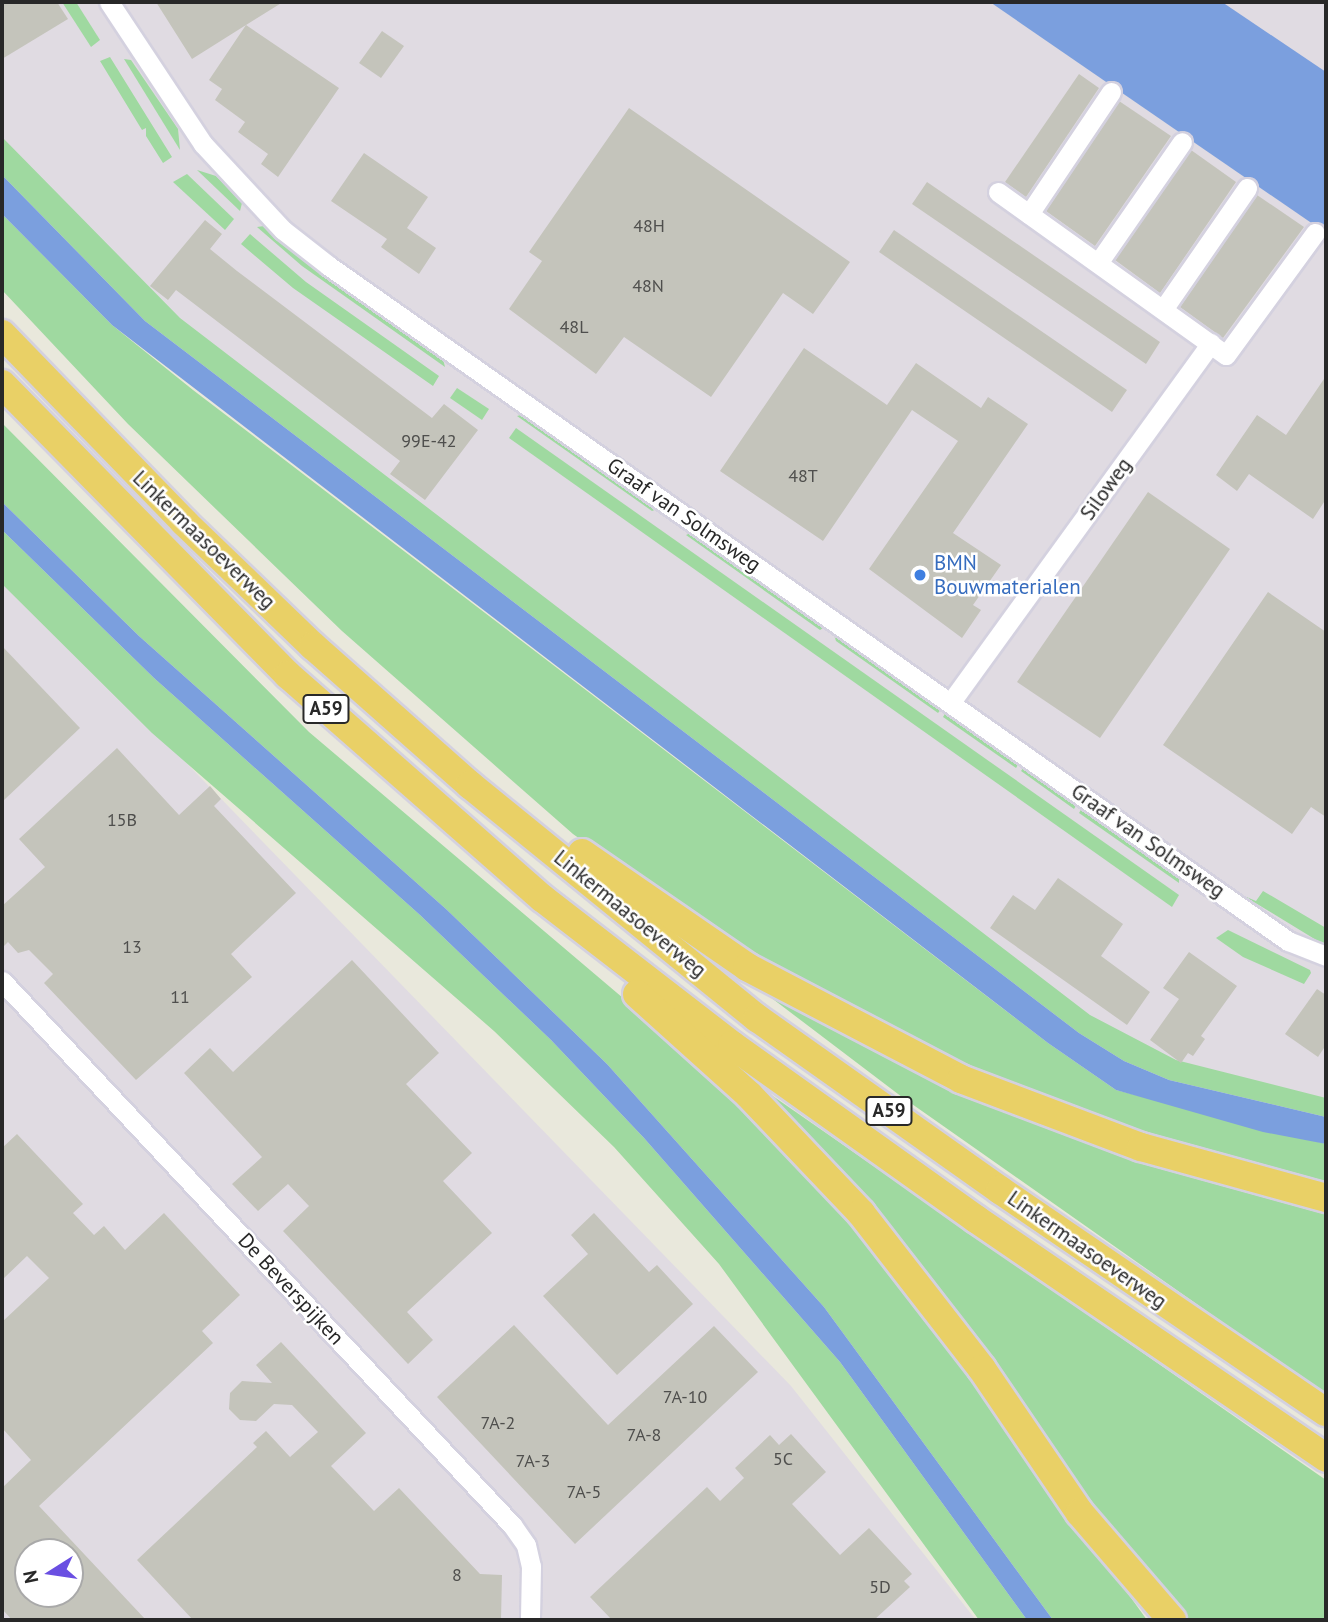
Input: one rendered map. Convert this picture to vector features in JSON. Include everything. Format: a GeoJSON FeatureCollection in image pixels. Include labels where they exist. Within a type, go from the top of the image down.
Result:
{"type":"FeatureCollection","features":[{"type":"Feature","properties":{"kind":"highway","name":"Linkermaasoeverweg"},"geometry":{"type":"LineString","coordinates":[[2,334],[184,522],[313,646],[470,785],[758,1017],[1000,1190],[1326,1412]]}},
{"type":"Feature","properties":{"kind":"highway","name":"Linkermaasoeverweg"},"geometry":{"type":"LineString","coordinates":[[2,384],[288,675],[542,898],[732,1045],[976,1219],[1326,1458]]}},
{"type":"Feature","properties":{"kind":"highway","name":"A59"},"geometry":{"type":"LineString","coordinates":[[470,785],[528,813],[747,967],[961,1079],[1142,1147],[1326,1198]]}},
{"type":"Feature","properties":{"kind":"highway","name":"A59"},"geometry":{"type":"LineString","coordinates":[[542,898],[589,953],[749,1095],[861,1213],[982,1369],[1080,1513],[1172,1620]]}},
{"type":"Feature","properties":{"kind":"street","name":"Graaf van Solmsweg"},"geometry":{"type":"LineString","coordinates":[[109,2],[203,144],[283,230],[1288,941],[1326,956]]}},
{"type":"Feature","properties":{"kind":"street"},"geometry":{"type":"LineString","coordinates":[[1029,214],[1111,92]]}},
{"type":"Feature","properties":{"kind":"street"},"geometry":{"type":"LineString","coordinates":[[1098,263],[1182,142]]}},
{"type":"Feature","properties":{"kind":"street"},"geometry":{"type":"LineString","coordinates":[[1164,308],[1247,188]]}},
{"type":"Feature","properties":{"kind":"street"},"geometry":{"type":"LineString","coordinates":[[998,192],[1164,308],[1226,355],[1314,233]]}},
{"type":"Feature","properties":{"kind":"street","name":"Siloweg"},"geometry":{"type":"LineString","coordinates":[[951,702],[1211,343]]}},
{"type":"Feature","properties":{"kind":"street","name":"De Beverspijken"},"geometry":{"type":"LineString","coordinates":[[2,981],[512,1525],[526,1545],[530,1566],[530,1620]]}},
{"type":"Feature","properties":{"kind":"shaded area"},"geometry":{"type":"Polygon","coordinates":[[[2,2],[1326,2],[1326,1102],[1129,1053],[159,316],[2,147],[2,2]]]}},
{"type":"Feature","properties":{"kind":"shaded area"},"geometry":{"type":"Polygon","coordinates":[[[2,573],[791,1386],[976,1620],[2,1620],[2,573]]]}},
{"type":"Feature","properties":{"kind":"green space"},"geometry":{"type":"Polygon","coordinates":[[[62,2],[76,2],[100,40],[91,47],[62,2]]]}},
{"type":"Feature","properties":{"kind":"green space"},"geometry":{"type":"Polygon","coordinates":[[[110,57],[172,157],[163,163],[146,136],[146,128],[142,130],[100,61],[110,57]]]}},
{"type":"Feature","properties":{"kind":"green space"},"geometry":{"type":"Polygon","coordinates":[[[124,59],[131,60],[178,129],[180,150],[124,59]]]}},
{"type":"Feature","properties":{"kind":"green space"},"geometry":{"type":"Polygon","coordinates":[[[2,137],[180,318],[1090,1015],[1176,1060],[1326,1098],[1326,1117],[1169,1080],[1124,1061],[1079,1033],[145,321],[2,175],[2,137]]]}},
{"type":"Feature","properties":{"kind":"green space"},"geometry":{"type":"Polygon","coordinates":[[[197,170],[216,176],[242,203],[240,211],[197,170]]]}},
{"type":"Feature","properties":{"kind":"green space"},"geometry":{"type":"Polygon","coordinates":[[[187,174],[234,219],[225,230],[173,182],[187,174]]]}},
{"type":"Feature","properties":{"kind":"green space"},"geometry":{"type":"Polygon","coordinates":[[[2,214],[112,325],[193,390],[1048,1043],[1116,1090],[1326,1144],[1326,1187],[1073,1111],[1008,1086],[866,1019],[774,968],[685,914],[573,834],[342,631],[128,424],[2,290],[2,214]]]}},
{"type":"Feature","properties":{"kind":"green space"},"geometry":{"type":"Polygon","coordinates":[[[264,226],[443,359],[445,367],[302,266],[257,227],[264,226]]]}},
{"type":"Feature","properties":{"kind":"green space"},"geometry":{"type":"Polygon","coordinates":[[[250,234],[306,282],[439,376],[433,386],[293,288],[241,244],[250,234]]]}},
{"type":"Feature","properties":{"kind":"green space"},"geometry":{"type":"Polygon","coordinates":[[[457,388],[489,409],[482,420],[450,398],[457,388]]]}},
{"type":"Feature","properties":{"kind":"green space"},"geometry":{"type":"Polygon","coordinates":[[[525,414],[657,509],[652,511],[517,416],[525,414]]]}},
{"type":"Feature","properties":{"kind":"green space"},"geometry":{"type":"Polygon","coordinates":[[[2,423],[309,732],[669,1037],[791,1158],[861,1233],[947,1343],[1147,1620],[1053,1620],[824,1307],[607,1064],[446,909],[139,636],[2,502],[2,423]]]}},
{"type":"Feature","properties":{"kind":"green space"},"geometry":{"type":"Polygon","coordinates":[[[516,428],[1179,895],[1172,907],[509,438],[516,428]]]}},
{"type":"Feature","properties":{"kind":"green space"},"geometry":{"type":"Polygon","coordinates":[[[2,530],[154,678],[420,915],[551,1040],[644,1138],[840,1362],[1027,1620],[979,1620],[719,1264],[614,1147],[494,1031],[152,733],[2,584],[2,530]]]}},
{"type":"Feature","properties":{"kind":"green space"},"geometry":{"type":"Polygon","coordinates":[[[693,532],[826,626],[820,630],[686,535],[693,532]]]}},
{"type":"Feature","properties":{"kind":"green space"},"geometry":{"type":"Polygon","coordinates":[[[833,632],[942,708],[938,713],[836,641],[833,632]]]}},
{"type":"Feature","properties":{"kind":"green space"},"geometry":{"type":"Polygon","coordinates":[[[946,712],[1019,763],[1016,768],[943,717],[946,712]]]}},
{"type":"Feature","properties":{"kind":"green space"},"geometry":{"type":"Polygon","coordinates":[[[1024,767],[1077,804],[1074,809],[1021,771],[1024,767]]]}},
{"type":"Feature","properties":{"kind":"green space"},"geometry":{"type":"Polygon","coordinates":[[[1082,808],[1179,876],[1179,883],[1079,813],[1082,808]]]}},
{"type":"Feature","properties":{"kind":"green space"},"geometry":{"type":"Polygon","coordinates":[[[1263,891],[1326,928],[1326,946],[1244,896],[1256,901],[1263,891]]]}},
{"type":"Feature","properties":{"kind":"green space"},"geometry":{"type":"Polygon","coordinates":[[[1228,930],[1310,970],[1311,973],[1304,984],[1243,957],[1216,938],[1228,930]]]}},
{"type":"Feature","properties":{"kind":"green space"},"geometry":{"type":"Polygon","coordinates":[[[703,946],[790,999],[1326,1208],[1326,1395],[902,1097],[703,946]]]}},
{"type":"Feature","properties":{"kind":"green space"},"geometry":{"type":"Polygon","coordinates":[[[715,1056],[1326,1480],[1326,1620],[1176,1620],[715,1056]]]}},
{"type":"Feature","properties":{"kind":"water"},"geometry":{"type":"Polygon","coordinates":[[[990,2],[1222,2],[1326,72],[1326,233],[990,2]]]}},
{"type":"Feature","properties":{"kind":"water"},"geometry":{"type":"Polygon","coordinates":[[[2,175],[145,321],[1079,1033],[1124,1061],[1169,1080],[1326,1117],[1326,1144],[1263,1132],[1116,1090],[1048,1043],[112,325],[2,214],[2,175]]]}},
{"type":"Feature","properties":{"kind":"water"},"geometry":{"type":"Polygon","coordinates":[[[2,502],[139,636],[446,909],[607,1064],[824,1307],[1053,1620],[1027,1620],[840,1362],[644,1138],[551,1040],[420,915],[154,678],[2,530],[2,502]]]}},
{"type":"Feature","properties":{"kind":"building"},"geometry":{"type":"Polygon","coordinates":[[[2,2],[57,2],[68,19],[2,59],[2,2]]]}},
{"type":"Feature","properties":{"kind":"building"},"geometry":{"type":"Polygon","coordinates":[[[156,2],[283,2],[192,59],[156,2]]]}},
{"type":"Feature","properties":{"kind":"building"},"geometry":{"type":"Polygon","coordinates":[[[246,25],[339,88],[278,177],[261,164],[268,154],[238,132],[245,122],[215,100],[222,89],[209,80],[246,25]]]}},
{"type":"Feature","properties":{"kind":"building"},"geometry":{"type":"Polygon","coordinates":[[[382,31],[404,46],[381,78],[359,63],[382,31]]]}},
{"type":"Feature","properties":{"kind":"building"},"geometry":{"type":"Polygon","coordinates":[[[1079,74],[1099,88],[1026,197],[1005,182],[1079,74]]]}},
{"type":"Feature","properties":{"kind":"building"},"geometry":{"type":"Polygon","coordinates":[[[1119,101],[1171,136],[1095,246],[1046,211],[1119,101]]]}},
{"type":"Feature","properties":{"kind":"building"},"geometry":{"type":"Polygon","coordinates":[[[629,108],[850,262],[813,314],[783,293],[711,397],[624,337],[596,374],[509,309],[542,261],[529,252],[629,108]]]}},
{"type":"Feature","properties":{"kind":"building"},"geometry":{"type":"Polygon","coordinates":[[[1191,150],[1236,182],[1160,293],[1115,260],[1191,150]]]}},
{"type":"Feature","properties":{"kind":"building"},"geometry":{"type":"Polygon","coordinates":[[[364,153],[428,197],[407,228],[436,248],[419,274],[381,247],[387,239],[331,201],[364,153]]]}},
{"type":"Feature","properties":{"kind":"building"},"geometry":{"type":"Polygon","coordinates":[[[927,182],[1160,342],[1146,364],[912,204],[927,182]]]}},
{"type":"Feature","properties":{"kind":"building"},"geometry":{"type":"Polygon","coordinates":[[[1257,195],[1304,227],[1223,338],[1180,307],[1257,195]]]}},
{"type":"Feature","properties":{"kind":"building"},"geometry":{"type":"Polygon","coordinates":[[[205,220],[222,234],[210,249],[237,271],[432,418],[444,404],[478,430],[425,500],[390,474],[400,461],[176,290],[168,300],[150,286],[205,220]]]}},
{"type":"Feature","properties":{"kind":"building"},"geometry":{"type":"Polygon","coordinates":[[[894,230],[1127,390],[1112,412],[879,252],[894,230]]]}},
{"type":"Feature","properties":{"kind":"building"},"geometry":{"type":"Polygon","coordinates":[[[804,348],[887,405],[916,363],[981,408],[988,397],[1028,424],[953,533],[1001,565],[973,605],[981,610],[962,638],[869,569],[958,441],[912,410],[823,541],[720,471],[804,348]]]}},
{"type":"Feature","properties":{"kind":"building"},"geometry":{"type":"Polygon","coordinates":[[[1326,376],[1326,499],[1313,519],[1249,474],[1237,491],[1216,475],[1257,415],[1286,435],[1326,376]]]}},
{"type":"Feature","properties":{"kind":"building"},"geometry":{"type":"Polygon","coordinates":[[[1148,492],[1230,549],[1100,738],[1017,682],[1148,492]]]}},
{"type":"Feature","properties":{"kind":"building"},"geometry":{"type":"Polygon","coordinates":[[[1268,592],[1326,632],[1326,817],[1311,807],[1292,834],[1163,745],[1268,592]]]}},
{"type":"Feature","properties":{"kind":"building"},"geometry":{"type":"Polygon","coordinates":[[[2,646],[80,728],[2,802],[2,646]]]}},
{"type":"Feature","properties":{"kind":"building"},"geometry":{"type":"Polygon","coordinates":[[[117,748],[179,815],[210,786],[221,799],[214,806],[296,893],[231,954],[252,977],[136,1080],[44,983],[53,974],[29,950],[18,953],[8,942],[2,948],[2,906],[45,867],[19,839],[117,748]]]}},
{"type":"Feature","properties":{"kind":"building"},"geometry":{"type":"Polygon","coordinates":[[[1058,878],[1123,924],[1101,956],[1150,992],[1127,1025],[990,928],[1013,895],[1035,910],[1058,878]]]}},
{"type":"Feature","properties":{"kind":"building"},"geometry":{"type":"Polygon","coordinates":[[[1189,952],[1237,986],[1201,1036],[1205,1039],[1193,1056],[1188,1053],[1181,1063],[1150,1040],[1179,999],[1163,988],[1189,952]]]}},
{"type":"Feature","properties":{"kind":"building"},"geometry":{"type":"Polygon","coordinates":[[[352,960],[439,1053],[406,1084],[472,1153],[443,1181],[492,1233],[407,1312],[433,1340],[408,1364],[283,1231],[309,1206],[288,1184],[258,1211],[232,1184],[262,1157],[184,1073],[210,1048],[233,1072],[352,960]]]}},
{"type":"Feature","properties":{"kind":"building"},"geometry":{"type":"Polygon","coordinates":[[[1317,989],[1326,995],[1326,1045],[1318,1057],[1285,1034],[1317,989]]]}},
{"type":"Feature","properties":{"kind":"building"},"geometry":{"type":"Polygon","coordinates":[[[17,1134],[83,1204],[73,1213],[94,1235],[104,1226],[125,1250],[164,1213],[240,1295],[202,1331],[213,1343],[39,1506],[69,1538],[14,1538],[14,1608],[84,1608],[84,1554],[146,1620],[12,1620],[2,1609],[2,1488],[31,1460],[2,1428],[2,1322],[49,1278],[27,1256],[2,1280],[2,1148],[17,1134]]]}},
{"type":"Feature","properties":{"kind":"building"},"geometry":{"type":"Polygon","coordinates":[[[594,1213],[649,1272],[657,1265],[693,1304],[617,1375],[543,1296],[588,1254],[571,1235],[594,1213]]]}},
{"type":"Feature","properties":{"kind":"building"},"geometry":{"type":"Polygon","coordinates":[[[514,1325],[608,1425],[714,1326],[758,1372],[575,1544],[437,1397],[514,1325]]]}},
{"type":"Feature","properties":{"kind":"building"},"geometry":{"type":"Polygon","coordinates":[[[281,1342],[366,1433],[331,1466],[374,1511],[399,1488],[480,1574],[502,1575],[501,1620],[193,1620],[137,1560],[257,1447],[253,1443],[266,1431],[290,1457],[318,1432],[292,1405],[274,1404],[256,1421],[240,1420],[229,1409],[230,1393],[242,1381],[272,1383],[256,1365],[281,1342]]]}},
{"type":"Feature","properties":{"kind":"building"},"geometry":{"type":"Polygon","coordinates":[[[791,1434],[826,1472],[792,1504],[840,1555],[869,1528],[912,1574],[904,1581],[910,1587],[874,1620],[612,1620],[590,1597],[707,1487],[720,1501],[744,1478],[735,1468],[770,1435],[779,1445],[791,1434]]]}},
{"type":"Feature","properties":{"kind":"place","name":"BMN Bouwmaterialen"},"geometry":{"type":"Point","coordinates":[920,575]}}]}
